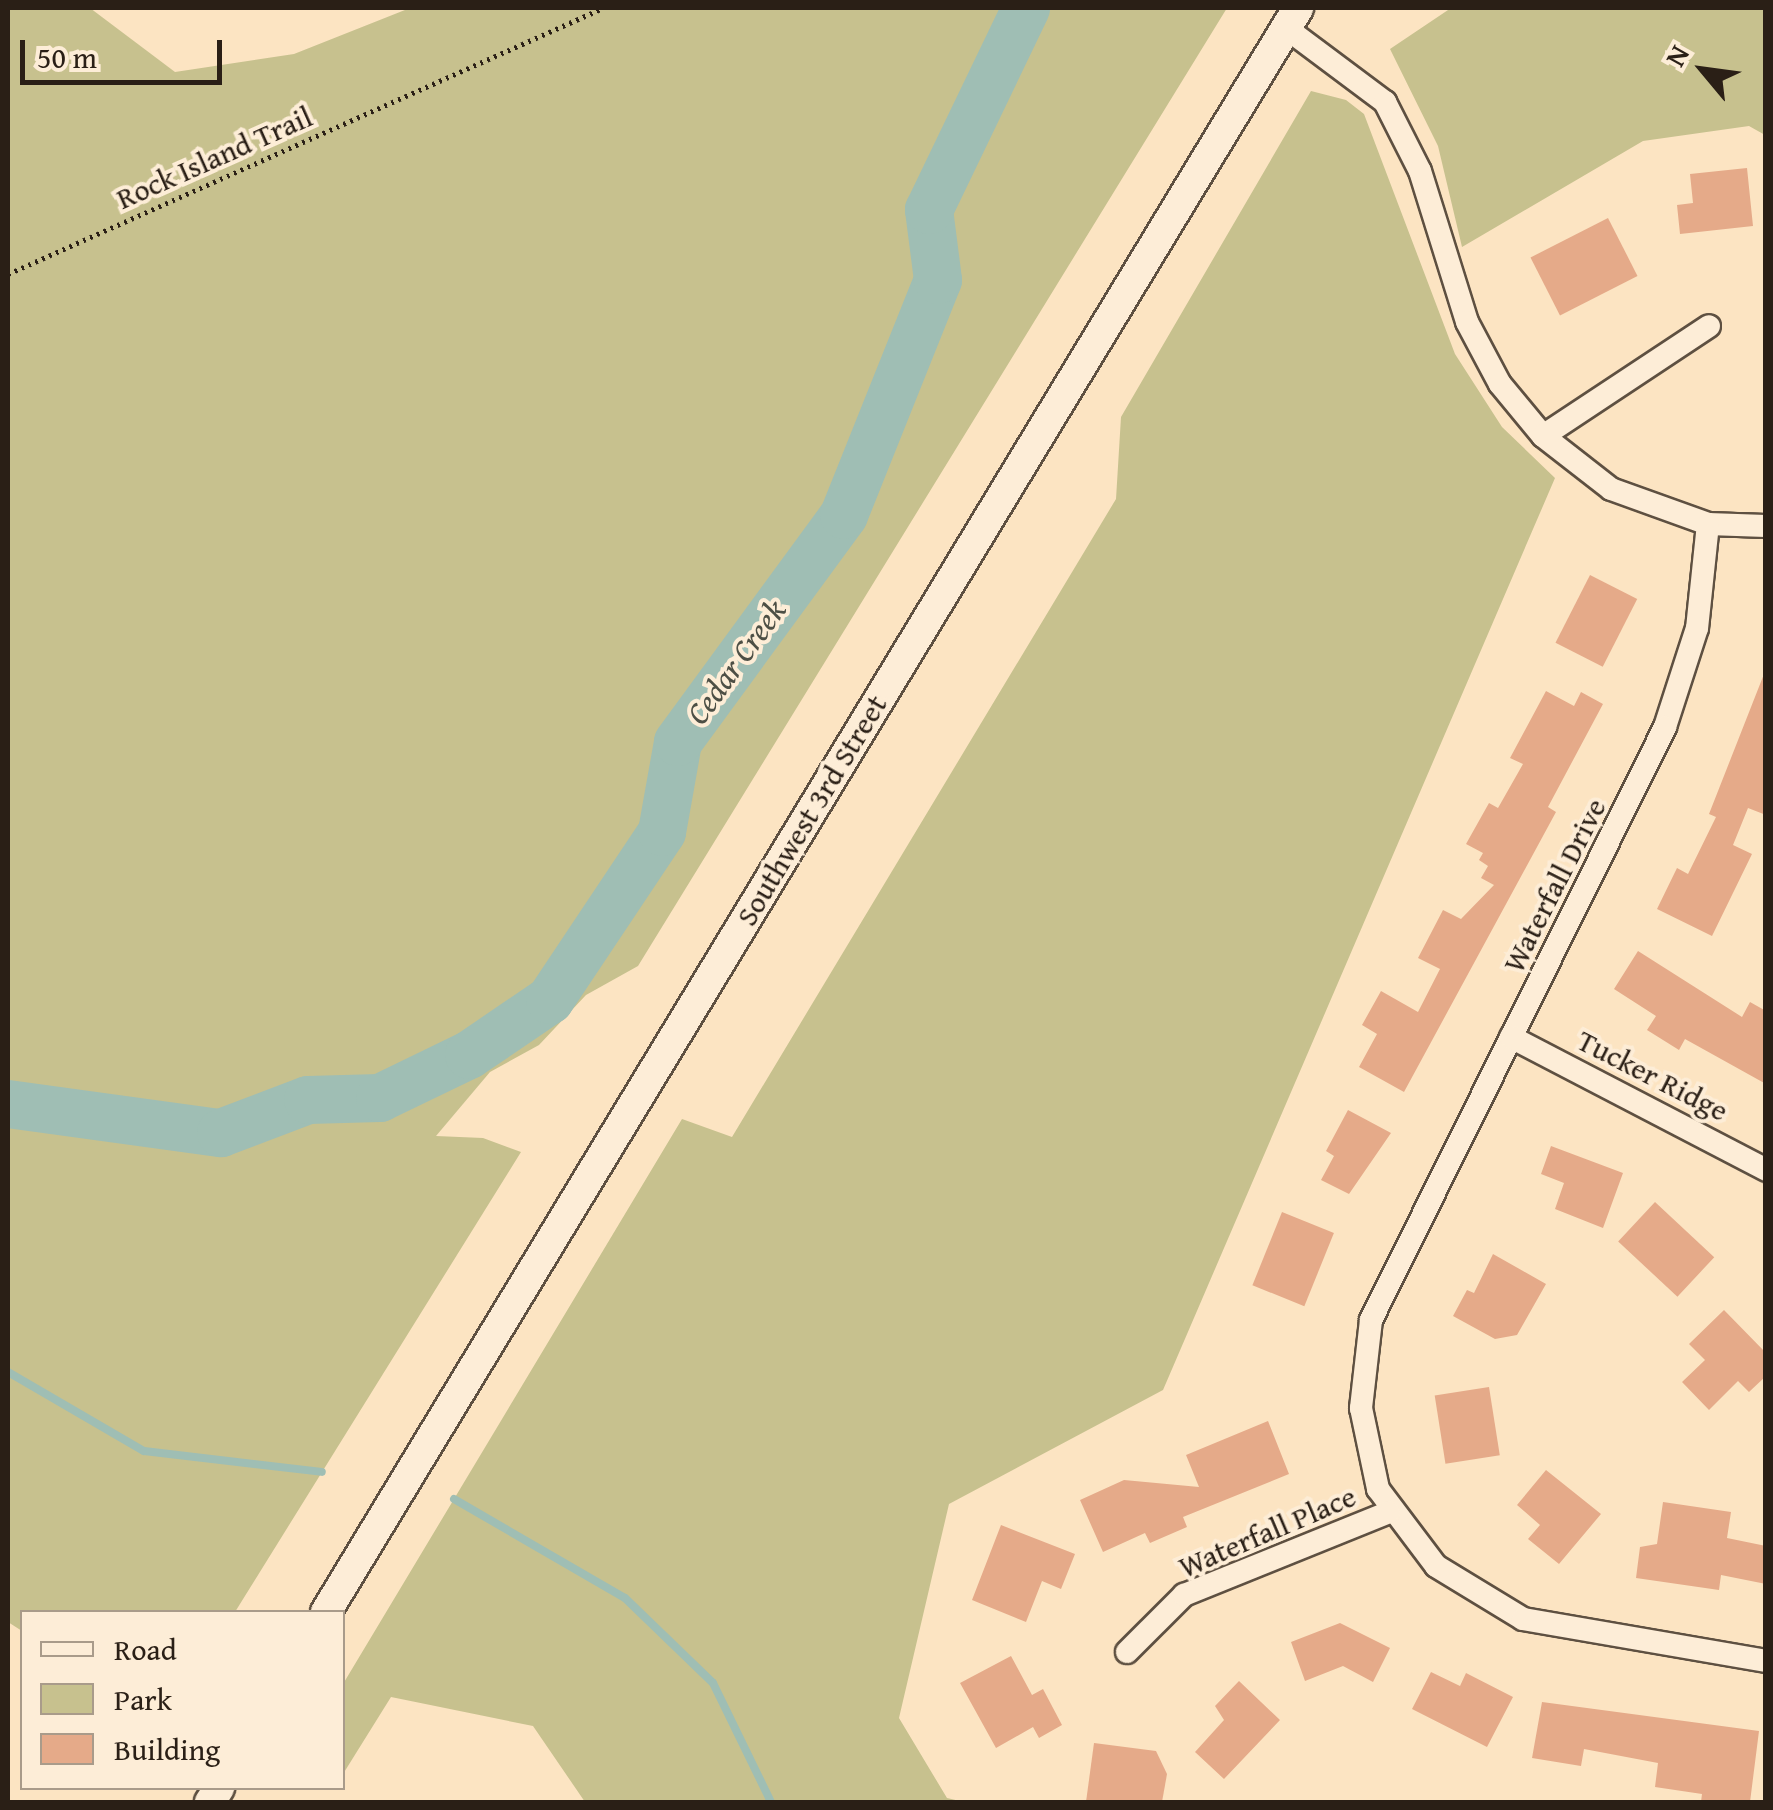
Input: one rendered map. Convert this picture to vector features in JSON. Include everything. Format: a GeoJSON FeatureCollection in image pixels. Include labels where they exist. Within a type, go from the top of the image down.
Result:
{"type":"FeatureCollection","features":[{"type":"Feature","properties":{"kind":"main road","name":"Southwest 3rd Street"},"geometry":{"type":"LineString","coordinates":[[327,1610],[1292,18]]}},
{"type":"Feature","properties":{"kind":"street"},"geometry":{"type":"LineString","coordinates":[[1292,18],[1385,102],[1420,171],[1468,322],[1500,384],[1543,436],[1610,489],[1708,524],[1766,526]]}},
{"type":"Feature","properties":{"kind":"street"},"geometry":{"type":"LineString","coordinates":[[1543,436],[1709,326]]}},
{"type":"Feature","properties":{"kind":"street","name":"Waterfall Drive"},"geometry":{"type":"LineString","coordinates":[[1708,524],[1697,628],[1666,727],[1370,1320],[1361,1408],[1390,1512],[1436,1566],[1523,1618],[1766,1661]]}},
{"type":"Feature","properties":{"kind":"street","name":"Tucker Ridge"},"geometry":{"type":"LineString","coordinates":[[1510,1037],[1766,1170]]}},
{"type":"Feature","properties":{"kind":"street","name":"Waterfall Place"},"geometry":{"type":"LineString","coordinates":[[1127,1652],[1184,1595],[1390,1512]]}},
{"type":"Feature","properties":{"kind":"path","name":"Rock Island Trail"},"geometry":{"type":"LineString","coordinates":[[8,274],[603,8]]}},
{"type":"Feature","properties":{"kind":"green space"},"geometry":{"type":"Polygon","coordinates":[[[8,8],[90,8],[175,72],[294,54],[410,8],[1227,8],[638,966],[586,995],[539,1045],[490,1072],[436,1136],[483,1138],[521,1152],[236,1610],[20,1610],[20,1630],[8,1622],[8,8]]]}},
{"type":"Feature","properties":{"kind":"green space"},"geometry":{"type":"Polygon","coordinates":[[[1451,8],[1765,8],[1765,135],[1749,126],[1643,141],[1462,247],[1438,146],[1390,49],[1451,8]]]}},
{"type":"Feature","properties":{"kind":"green space"},"geometry":{"type":"Polygon","coordinates":[[[1311,91],[1346,100],[1364,114],[1455,354],[1502,427],[1555,478],[1163,1390],[949,1504],[899,1718],[947,1798],[964,1802],[585,1802],[533,1726],[391,1697],[345,1771],[345,1681],[682,1119],[732,1137],[1116,499],[1121,417],[1311,91]]]}},
{"type":"Feature","properties":{"kind":"building"},"geometry":{"type":"Polygon","coordinates":[[[1747,168],[1753,226],[1680,234],[1677,205],[1693,203],[1690,174],[1747,168]]]}},
{"type":"Feature","properties":{"kind":"building"},"geometry":{"type":"Polygon","coordinates":[[[1608,218],[1638,276],[1560,315],[1530,257],[1608,218]]]}},
{"type":"Feature","properties":{"kind":"building"},"geometry":{"type":"Polygon","coordinates":[[[1590,575],[1637,599],[1603,667],[1555,643],[1590,575]]]}},
{"type":"Feature","properties":{"kind":"building"},"geometry":{"type":"Polygon","coordinates":[[[1764,674],[1766,815],[1748,808],[1733,845],[1752,854],[1712,936],[1657,909],[1677,868],[1688,874],[1716,817],[1709,814],[1764,674]]]}},
{"type":"Feature","properties":{"kind":"building"},"geometry":{"type":"Polygon","coordinates":[[[1546,691],[1574,706],[1581,692],[1603,704],[1548,807],[1556,812],[1404,1092],[1359,1067],[1377,1034],[1362,1025],[1381,991],[1418,1012],[1440,969],[1418,958],[1443,910],[1461,919],[1494,885],[1481,878],[1488,866],[1479,860],[1483,853],[1466,844],[1489,803],[1498,808],[1523,764],[1510,758],[1546,691]]]}},
{"type":"Feature","properties":{"kind":"building"},"geometry":{"type":"Polygon","coordinates":[[[1638,951],[1742,1017],[1750,1002],[1766,1011],[1766,1084],[1685,1039],[1679,1050],[1647,1030],[1656,1016],[1614,989],[1638,951]]]}},
{"type":"Feature","properties":{"kind":"building"},"geometry":{"type":"Polygon","coordinates":[[[1348,1110],[1391,1133],[1349,1194],[1321,1180],[1334,1156],[1326,1151],[1348,1110]]]}},
{"type":"Feature","properties":{"kind":"building"},"geometry":{"type":"Polygon","coordinates":[[[1551,1146],[1623,1173],[1603,1228],[1555,1209],[1564,1183],[1541,1174],[1551,1146]]]}},
{"type":"Feature","properties":{"kind":"building"},"geometry":{"type":"Polygon","coordinates":[[[1655,1202],[1714,1257],[1677,1297],[1618,1241],[1655,1202]]]}},
{"type":"Feature","properties":{"kind":"building"},"geometry":{"type":"Polygon","coordinates":[[[1282,1212],[1334,1233],[1304,1306],[1252,1285],[1282,1212]]]}},
{"type":"Feature","properties":{"kind":"building"},"geometry":{"type":"Polygon","coordinates":[[[1493,1254],[1546,1284],[1517,1335],[1495,1339],[1453,1316],[1467,1290],[1474,1293],[1493,1254]]]}},
{"type":"Feature","properties":{"kind":"building"},"geometry":{"type":"Polygon","coordinates":[[[1724,1310],[1766,1353],[1766,1376],[1749,1392],[1738,1381],[1709,1410],[1682,1382],[1705,1360],[1689,1344],[1724,1310]]]}},
{"type":"Feature","properties":{"kind":"building"},"geometry":{"type":"Polygon","coordinates":[[[1489,1387],[1500,1455],[1445,1464],[1435,1396],[1489,1387]]]}},
{"type":"Feature","properties":{"kind":"building"},"geometry":{"type":"Polygon","coordinates":[[[1268,1421],[1289,1474],[1183,1517],[1187,1527],[1150,1543],[1145,1533],[1103,1552],[1080,1500],[1124,1480],[1199,1487],[1186,1455],[1268,1421]]]}},
{"type":"Feature","properties":{"kind":"building"},"geometry":{"type":"Polygon","coordinates":[[[1546,1470],[1601,1514],[1559,1564],[1528,1539],[1540,1525],[1517,1505],[1546,1470]]]}},
{"type":"Feature","properties":{"kind":"building"},"geometry":{"type":"Polygon","coordinates":[[[1663,1502],[1731,1512],[1727,1538],[1766,1546],[1766,1584],[1721,1575],[1719,1590],[1636,1578],[1640,1547],[1657,1544],[1663,1502]]]}},
{"type":"Feature","properties":{"kind":"building"},"geometry":{"type":"Polygon","coordinates":[[[1001,1525],[1075,1554],[1061,1589],[1042,1581],[1026,1622],[972,1600],[1001,1525]]]}},
{"type":"Feature","properties":{"kind":"building"},"geometry":{"type":"Polygon","coordinates":[[[1340,1623],[1390,1648],[1373,1682],[1343,1666],[1305,1681],[1291,1642],[1340,1623]]]}},
{"type":"Feature","properties":{"kind":"building"},"geometry":{"type":"Polygon","coordinates":[[[1011,1656],[1032,1695],[1043,1689],[1062,1725],[1039,1738],[1033,1727],[996,1748],[960,1683],[1011,1656]]]}},
{"type":"Feature","properties":{"kind":"building"},"geometry":{"type":"Polygon","coordinates":[[[1431,1672],[1460,1686],[1466,1673],[1513,1697],[1487,1747],[1412,1709],[1431,1672]]]}},
{"type":"Feature","properties":{"kind":"building"},"geometry":{"type":"Polygon","coordinates":[[[1239,1681],[1280,1720],[1224,1779],[1195,1752],[1224,1720],[1215,1706],[1239,1681]]]}},
{"type":"Feature","properties":{"kind":"building"},"geometry":{"type":"Polygon","coordinates":[[[1542,1702],[1759,1731],[1750,1802],[1701,1802],[1702,1794],[1655,1787],[1658,1763],[1584,1749],[1581,1766],[1532,1758],[1542,1702]]]}},
{"type":"Feature","properties":{"kind":"building"},"geometry":{"type":"Polygon","coordinates":[[[1094,1743],[1156,1751],[1167,1774],[1162,1802],[1086,1802],[1094,1743]]]}},
{"type":"Feature","properties":{"kind":"waterway","name":"Cedar Creek"},"geometry":{"type":"LineString","coordinates":[[8,1104],[221,1133],[308,1100],[380,1098],[469,1055],[550,1000],[662,832],[678,742],[844,515],[938,280],[929,210],[1026,8]]}},
{"type":"Feature","properties":{"kind":"waterway"},"geometry":{"type":"LineString","coordinates":[[8,1372],[144,1451],[322,1472]]}},
{"type":"Feature","properties":{"kind":"waterway"},"geometry":{"type":"LineString","coordinates":[[454,1499],[625,1598],[713,1683],[771,1802]]}}]}
